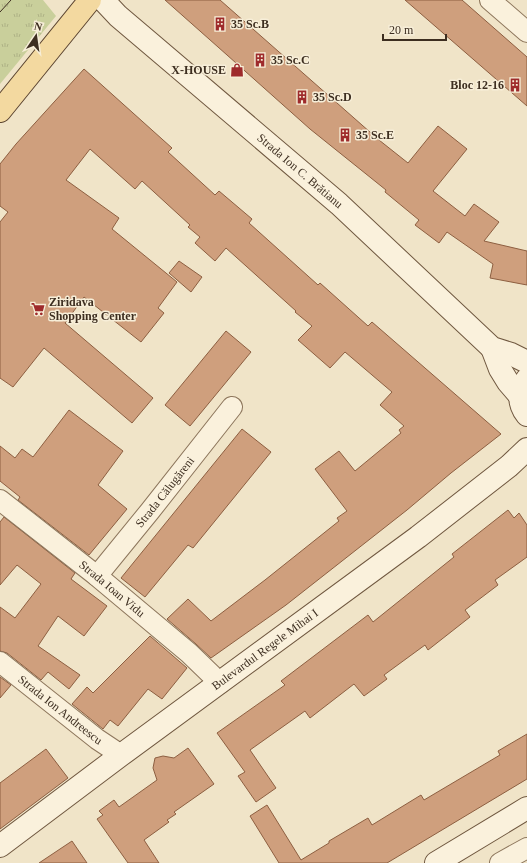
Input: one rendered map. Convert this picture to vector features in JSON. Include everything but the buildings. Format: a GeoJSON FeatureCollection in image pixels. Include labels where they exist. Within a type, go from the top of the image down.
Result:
{"type":"FeatureCollection","features":[{"type":"Feature","properties":{"kind":"main road"},"geometry":{"type":"LineString","coordinates":[[0,111],[90,0]]}},
{"type":"Feature","properties":{"kind":"main road","name":"Strada Ion C. Brătianu"},"geometry":{"type":"LineString","coordinates":[[103,0],[118,16],[339,204],[492,348],[511,354],[527,362]]}},
{"type":"Feature","properties":{"kind":"main road","name":"Strada Ion C. Brătianu"},"geometry":{"type":"LineString","coordinates":[[492,348],[500,369],[508,382],[525,397]]}},
{"type":"Feature","properties":{"kind":"main road","name":"Bulevardul Regele Mihai I"},"geometry":{"type":"LineString","coordinates":[[0,846],[418,537],[509,466],[527,449]]}},
{"type":"Feature","properties":{"kind":"main road"},"geometry":{"type":"LineString","coordinates":[[436,863],[527,808]]}},
{"type":"Feature","properties":{"kind":"street"},"geometry":{"type":"LineString","coordinates":[[490,0],[527,32]]}},
{"type":"Feature","properties":{"kind":"street","name":"Strada Călugăreni"},"geometry":{"type":"LineString","coordinates":[[97,576],[232,407]]}},
{"type":"Feature","properties":{"kind":"street","name":"Strada Ioan Vidu"},"geometry":{"type":"LineString","coordinates":[[0,500],[97,576],[189,653],[220,684]]}},
{"type":"Feature","properties":{"kind":"street","name":"Strada Ion Andreescu"},"geometry":{"type":"LineString","coordinates":[[0,662],[97,739],[121,756]]}},
{"type":"Feature","properties":{"kind":"street"},"geometry":{"type":"LineString","coordinates":[[500,863],[527,848]]}},
{"type":"Feature","properties":{"kind":"green space"},"geometry":{"type":"Polygon","coordinates":[[[0,0],[43,0],[56,16],[0,84],[0,0]]]}},
{"type":"Feature","properties":{"kind":"tram line"},"geometry":{"type":"LineString","coordinates":[[0,12],[11,0]]}},
{"type":"Feature","properties":{"kind":"place","name":"35 Sc.B"},"geometry":{"type":"Point","coordinates":[220,24]}},
{"type":"Feature","properties":{"kind":"place","name":"35 Sc.C"},"geometry":{"type":"Point","coordinates":[260,60]}},
{"type":"Feature","properties":{"kind":"place","name":"X-HOUSE"},"geometry":{"type":"Point","coordinates":[237,70]}},
{"type":"Feature","properties":{"kind":"place","name":"Bloc 12-16"},"geometry":{"type":"Point","coordinates":[515,85]}},
{"type":"Feature","properties":{"kind":"place","name":"35 Sc.D"},"geometry":{"type":"Point","coordinates":[302,97]}},
{"type":"Feature","properties":{"kind":"place","name":"35 Sc.E"},"geometry":{"type":"Point","coordinates":[345,135]}},
{"type":"Feature","properties":{"kind":"place","name":"Ziridava Shopping Center"},"geometry":{"type":"Point","coordinates":[38,309]}}]}
